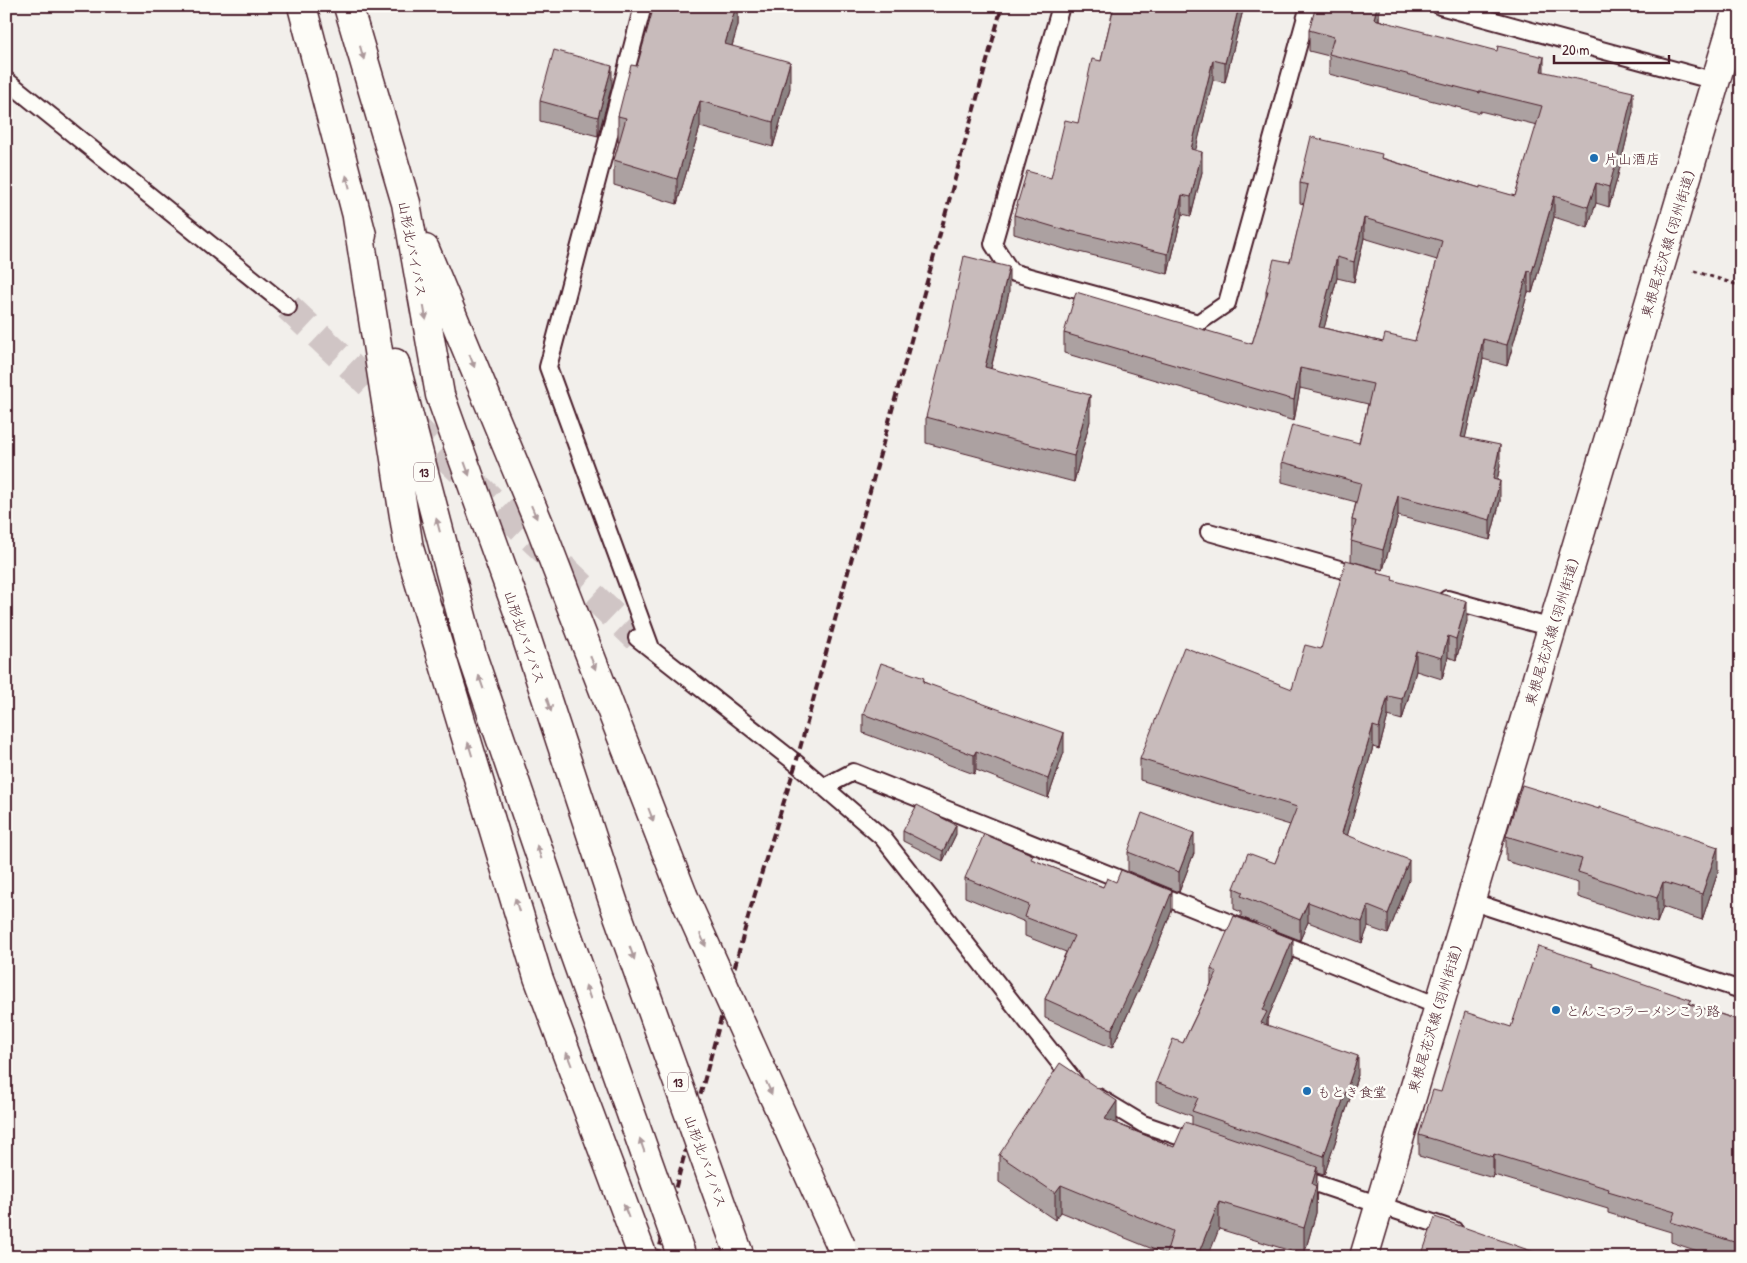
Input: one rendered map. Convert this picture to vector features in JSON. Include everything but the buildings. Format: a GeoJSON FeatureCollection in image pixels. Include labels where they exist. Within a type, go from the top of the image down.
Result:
{"type":"FeatureCollection","features":[{"type":"Feature","properties":{"kind":"main road","name":"13"},"geometry":{"type":"LineString","coordinates":[[302,6],[472,654],[566,931],[682,1257]]}},
{"type":"Feature","properties":{"kind":"main road","name":"山形北バイパス"},"geometry":{"type":"LineString","coordinates":[[348,6],[406,203],[440,395],[517,609],[616,907],[740,1257]]}},
{"type":"Feature","properties":{"kind":"main road","name":"東根尾花沢線 (羽州街道)"},"geometry":{"type":"LineString","coordinates":[[1364,1257],[1738,6]]}},
{"type":"Feature","properties":{"kind":"main road"},"geometry":{"type":"LineString","coordinates":[[406,203],[540,526],[683,895],[843,1251]]}},
{"type":"Feature","properties":{"kind":"main road"},"geometry":{"type":"LineString","coordinates":[[357,217],[409,548],[538,977],[643,1257]]}},
{"type":"Feature","properties":{"kind":"lane"},"geometry":{"type":"LineString","coordinates":[[643,6],[548,367],[652,650]]}},
{"type":"Feature","properties":{"kind":"lane"},"geometry":{"type":"LineString","coordinates":[[1061,6],[993,244],[1011,272],[1198,323],[1227,303],[1310,6]]}},
{"type":"Feature","properties":{"kind":"lane"},"geometry":{"type":"LineString","coordinates":[[1440,6],[1715,81]]}},
{"type":"Feature","properties":{"kind":"lane"},"geometry":{"type":"LineString","coordinates":[[6,80],[288,307]]}},
{"type":"Feature","properties":{"kind":"lane"},"geometry":{"type":"LineString","coordinates":[[1209,532],[1381,580]]}},
{"type":"Feature","properties":{"kind":"lane"},"geometry":{"type":"LineString","coordinates":[[1428,594],[1552,628]]}},
{"type":"Feature","properties":{"kind":"lane"},"geometry":{"type":"LineString","coordinates":[[637,638],[796,763],[883,838],[1074,1082],[1143,1124],[1209,1147]]}},
{"type":"Feature","properties":{"kind":"lane"},"geometry":{"type":"LineString","coordinates":[[824,787],[853,772],[1438,1006]]}},
{"type":"Feature","properties":{"kind":"lane"},"geometry":{"type":"LineString","coordinates":[[1470,902],[1741,990]]}},
{"type":"Feature","properties":{"kind":"lane"},"geometry":{"type":"LineString","coordinates":[[1285,1173],[1469,1235]]}},
{"type":"Feature","properties":{"kind":"path"},"geometry":{"type":"LineString","coordinates":[[1662,261],[1741,286]]}},
{"type":"Feature","properties":{"kind":"tunnel"},"geometry":{"type":"LineString","coordinates":[[288,307],[637,638]]}},
{"type":"Feature","properties":{"kind":"railway"},"geometry":{"type":"LineString","coordinates":[[657,1257],[750,910],[796,763],[1002,6]]}},
{"type":"Feature","properties":{"kind":"place","name":"片山酒店"},"geometry":{"type":"Point","coordinates":[1594,158]}},
{"type":"Feature","properties":{"kind":"place","name":"とんこつラーメンこう路"},"geometry":{"type":"Point","coordinates":[1556,1010]}},
{"type":"Feature","properties":{"kind":"place","name":"もとき食堂"},"geometry":{"type":"Point","coordinates":[1307,1091]}}]}
